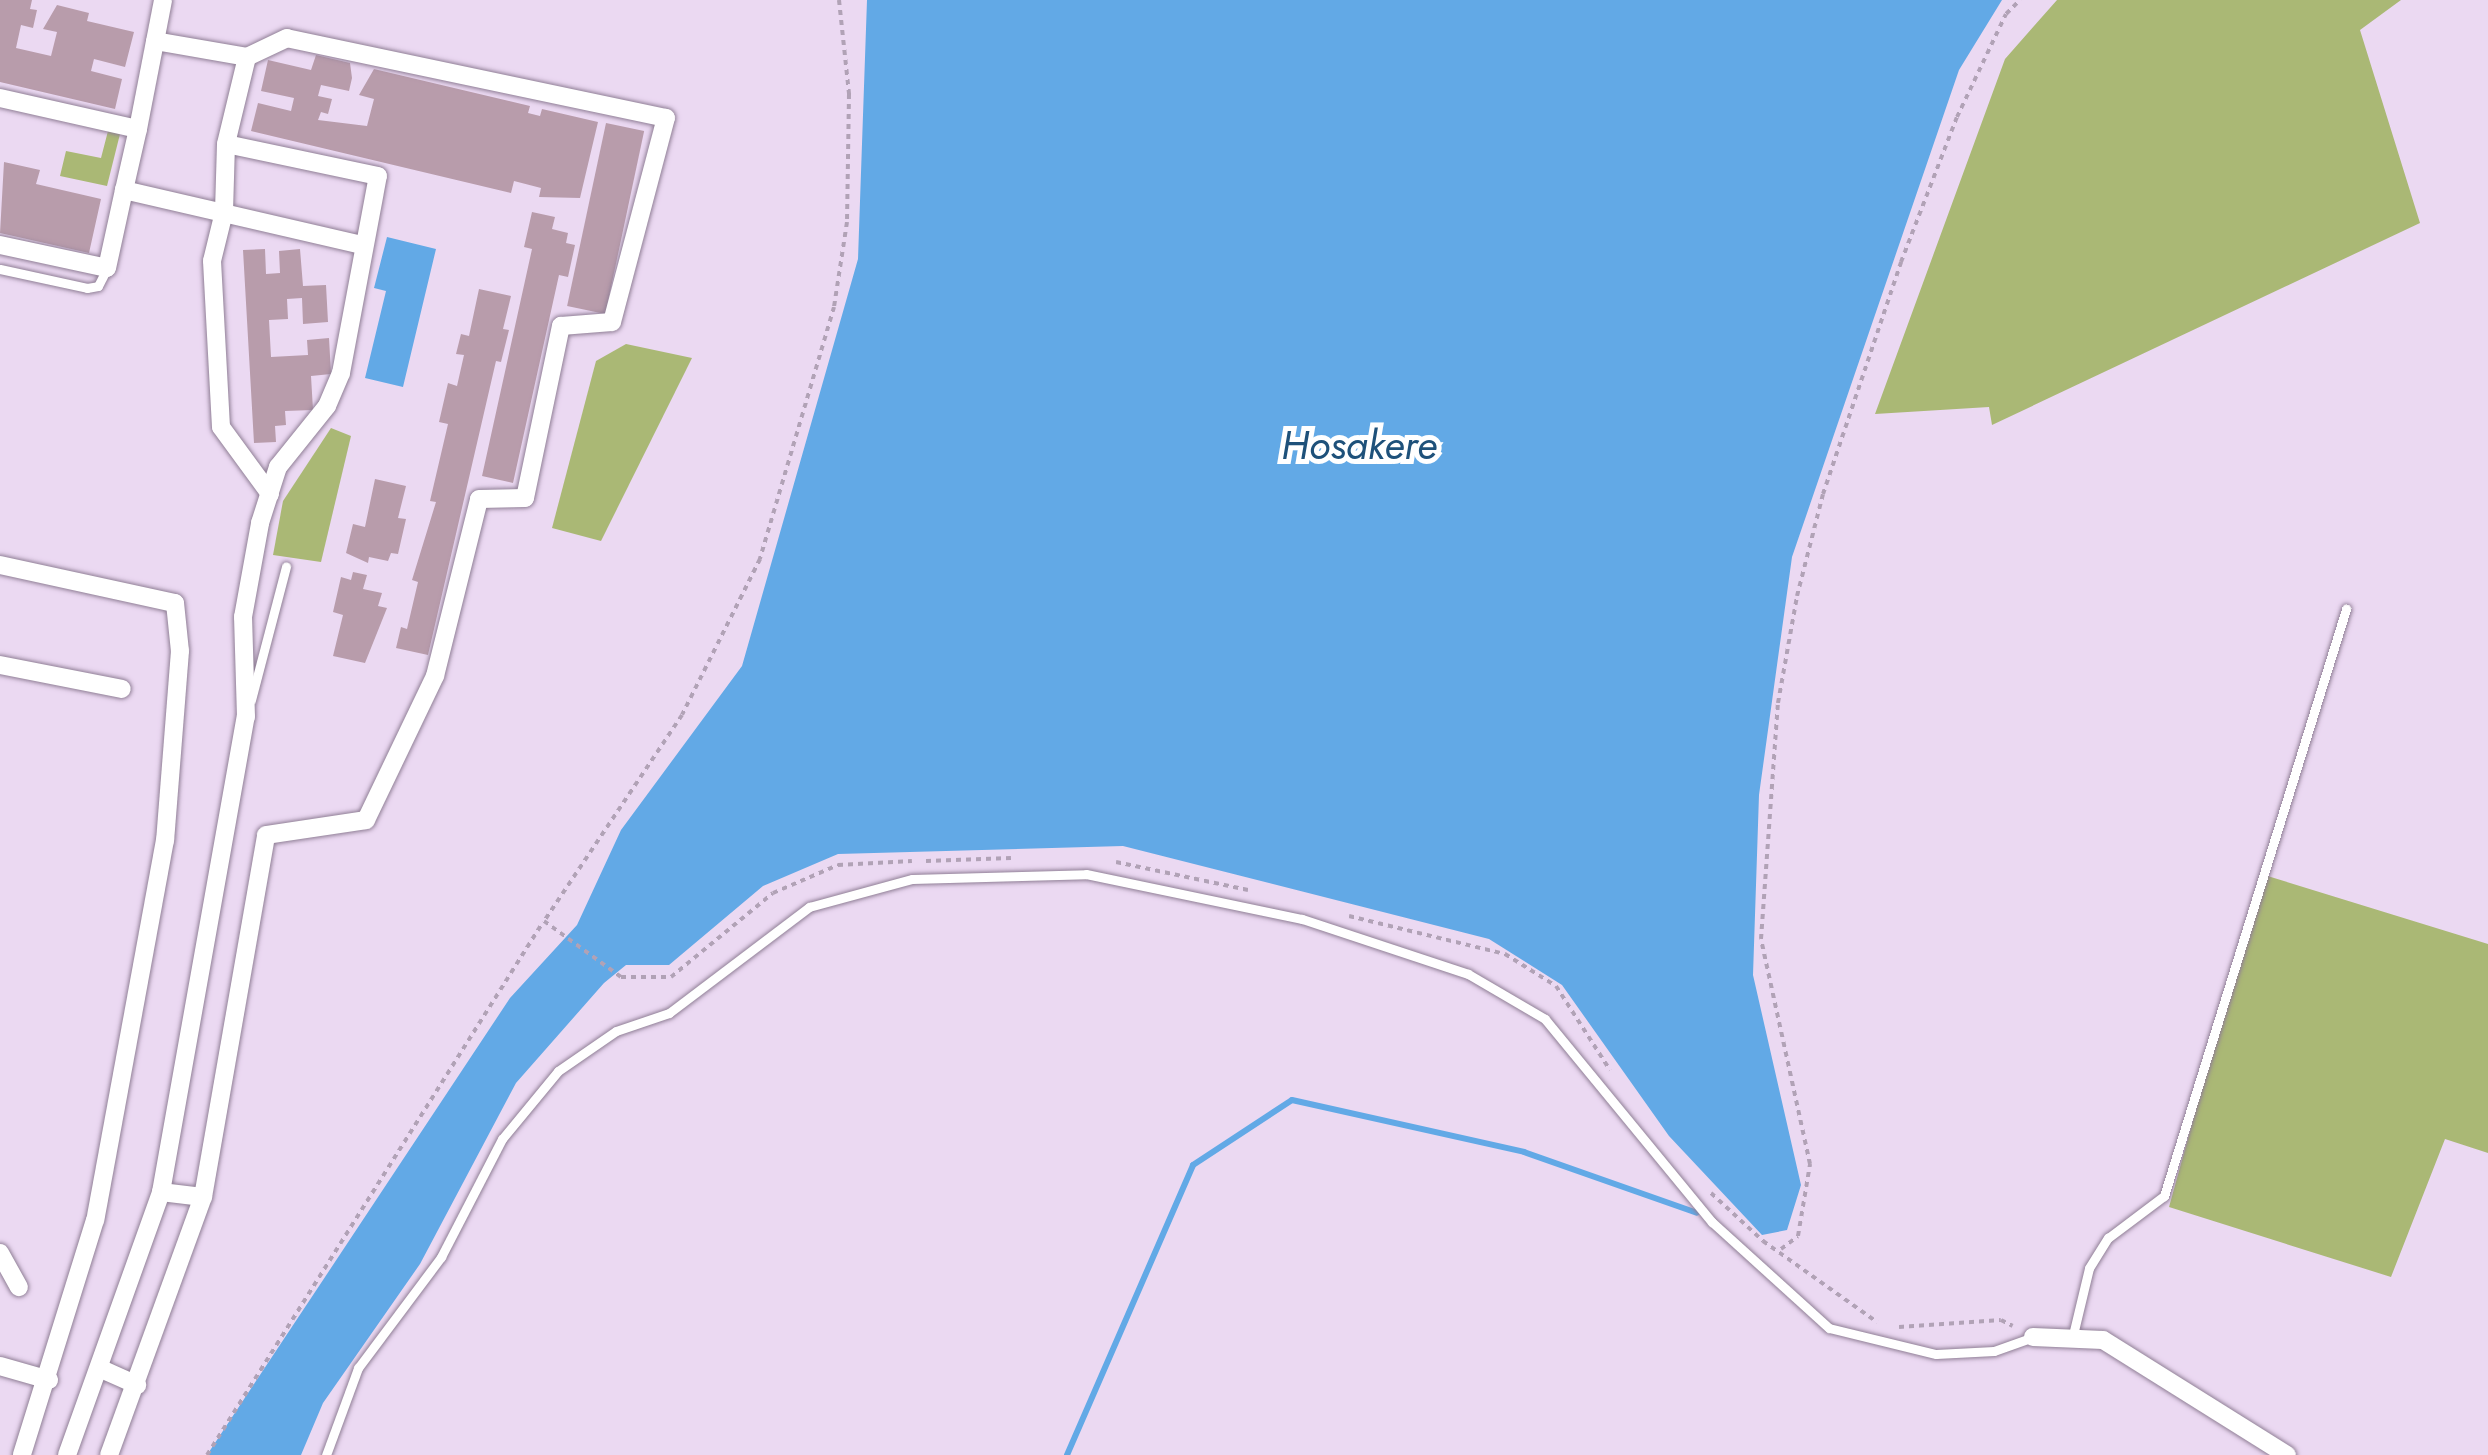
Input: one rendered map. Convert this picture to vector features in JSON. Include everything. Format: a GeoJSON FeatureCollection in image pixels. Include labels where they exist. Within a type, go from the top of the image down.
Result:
{"type":"FeatureCollection","features":[{"type":"Feature","properties":{"kind":"street"},"geometry":{"type":"LineString","coordinates":[[0,246],[106,268],[163,0]]}},
{"type":"Feature","properties":{"kind":"street"},"geometry":{"type":"LineString","coordinates":[[109,1455],[203,1197],[266,834],[366,820],[435,676],[479,499],[524,498],[561,326],[612,322],[666,118],[287,38],[247,57],[156,41]]}},
{"type":"Feature","properties":{"kind":"street"},"geometry":{"type":"LineString","coordinates":[[247,57],[226,144],[224,212],[212,261],[221,426],[270,494]]}},
{"type":"Feature","properties":{"kind":"street"},"geometry":{"type":"LineString","coordinates":[[0,98],[138,129]]}},
{"type":"Feature","properties":{"kind":"street"},"geometry":{"type":"LineString","coordinates":[[66,1455],[161,1192],[246,717],[244,617],[270,494],[278,467],[327,406],[342,373],[362,245],[378,176],[226,144]]}},
{"type":"Feature","properties":{"kind":"street"},"geometry":{"type":"LineString","coordinates":[[124,190],[362,245]]}},
{"type":"Feature","properties":{"kind":"street"},"geometry":{"type":"LineString","coordinates":[[0,564],[175,604],[180,650],[165,840],[96,1220],[22,1455]]}},
{"type":"Feature","properties":{"kind":"street"},"geometry":{"type":"LineString","coordinates":[[0,665],[122,688]]}},
{"type":"Feature","properties":{"kind":"street"},"geometry":{"type":"LineString","coordinates":[[161,1192],[203,1197]]}},
{"type":"Feature","properties":{"kind":"street"},"geometry":{"type":"LineString","coordinates":[[0,1253],[19,1287]]}},
{"type":"Feature","properties":{"kind":"street"},"geometry":{"type":"LineString","coordinates":[[2033,1337],[2104,1340],[2279,1454]]}},
{"type":"Feature","properties":{"kind":"street"},"geometry":{"type":"LineString","coordinates":[[0,1366],[48,1380]]}},
{"type":"Feature","properties":{"kind":"street"},"geometry":{"type":"LineString","coordinates":[[99,1368],[137,1384]]}},
{"type":"Feature","properties":{"kind":"lane"},"geometry":{"type":"LineString","coordinates":[[0,269],[86,288],[98,286],[106,268]]}},
{"type":"Feature","properties":{"kind":"lane"},"geometry":{"type":"LineString","coordinates":[[246,717],[286,567]]}},
{"type":"Feature","properties":{"kind":"lane"},"geometry":{"type":"LineString","coordinates":[[2072,1338],[2089,1268],[2108,1238],[2164,1196],[2346,609]]}},
{"type":"Feature","properties":{"kind":"lane"},"geometry":{"type":"LineString","coordinates":[[326,1455],[358,1368],[441,1257],[502,1139],[558,1071],[616,1030],[669,1013],[808,907],[912,879],[1086,874],[1302,919],[1468,974],[1545,1019],[1712,1222],[1829,1328],[1936,1354],[1994,1351],[2033,1337]]}},
{"type":"Feature","properties":{"kind":"path"},"geometry":{"type":"LineString","coordinates":[[206,1455],[544,921],[682,716],[760,559],[834,307],[847,222],[849,94],[839,0]]}},
{"type":"Feature","properties":{"kind":"path"},"geometry":{"type":"LineString","coordinates":[[1781,1249],[1798,1236],[1810,1164],[1761,938],[1778,703],[1797,596],[1823,494],[1901,262],[1957,117],[2006,14],[2020,0]]}},
{"type":"Feature","properties":{"kind":"path"},"geometry":{"type":"LineString","coordinates":[[544,921],[568,934],[621,977],[670,977],[773,893],[838,866],[1024,859]]}},
{"type":"Feature","properties":{"kind":"path"},"geometry":{"type":"LineString","coordinates":[[1103,862],[1182,872],[1259,892]]}},
{"type":"Feature","properties":{"kind":"path"},"geometry":{"type":"LineString","coordinates":[[1334,912],[1505,954],[1556,986],[1619,1084]]}},
{"type":"Feature","properties":{"kind":"path"},"geometry":{"type":"LineString","coordinates":[[1700,1183],[1884,1328],[2001,1320],[2033,1337]]}},
{"type":"Feature","properties":{"kind":"green space"},"geometry":{"type":"Polygon","coordinates":[[[2057,0],[2401,0],[2360,30],[2420,223],[1992,425],[1989,407],[1875,414],[2005,59],[2057,0]]]}},
{"type":"Feature","properties":{"kind":"green space"},"geometry":{"type":"Polygon","coordinates":[[[108,131],[120,134],[107,186],[60,176],[66,151],[101,158],[108,131]]]}},
{"type":"Feature","properties":{"kind":"green space"},"geometry":{"type":"Polygon","coordinates":[[[626,344],[692,358],[601,541],[552,528],[596,361],[626,344]]]}},
{"type":"Feature","properties":{"kind":"green space"},"geometry":{"type":"Polygon","coordinates":[[[331,428],[351,436],[321,562],[273,555],[283,501],[331,428]]]}},
{"type":"Feature","properties":{"kind":"green space"},"geometry":{"type":"Polygon","coordinates":[[[2261,874],[2488,944],[2488,1153],[2445,1139],[2391,1277],[2169,1207],[2261,874]]]}},
{"type":"Feature","properties":{"kind":"water","name":"Hosakere"},"geometry":{"type":"Polygon","coordinates":[[[867,0],[2002,0],[1959,70],[1792,557],[1759,795],[1753,975],[1801,1185],[1787,1230],[1762,1235],[1669,1136],[1562,985],[1489,939],[1123,846],[838,854],[763,886],[669,965],[626,965],[604,983],[516,1083],[420,1264],[323,1403],[301,1455],[207,1455],[510,998],[577,925],[621,830],[742,666],[858,259],[867,0]]]}},
{"type":"Feature","properties":{"kind":"water"},"geometry":{"type":"Polygon","coordinates":[[[387,237],[436,249],[403,387],[365,378],[386,291],[374,288],[387,237]]]}},
{"type":"Feature","properties":{"kind":"building"},"geometry":{"type":"Polygon","coordinates":[[[0,0],[32,0],[30,9],[37,10],[33,28],[21,25],[16,48],[51,56],[57,32],[43,29],[57,5],[89,13],[87,21],[134,32],[125,67],[94,59],[91,71],[122,79],[115,109],[0,82],[0,0]]]}},
{"type":"Feature","properties":{"kind":"building"},"geometry":{"type":"Polygon","coordinates":[[[316,55],[350,63],[352,78],[349,91],[321,85],[318,96],[332,99],[328,114],[321,112],[318,120],[367,126],[374,99],[359,95],[374,69],[530,106],[528,113],[540,116],[542,109],[598,122],[580,198],[539,197],[541,188],[514,181],[511,193],[251,131],[258,103],[291,111],[294,98],[261,91],[268,60],[311,70],[316,55]]]}},
{"type":"Feature","properties":{"kind":"building"},"geometry":{"type":"Polygon","coordinates":[[[606,123],[644,131],[605,314],[567,306],[606,123]]]}},
{"type":"Feature","properties":{"kind":"building"},"geometry":{"type":"Polygon","coordinates":[[[4,162],[40,170],[36,184],[101,199],[89,253],[0,233],[4,162]]]}},
{"type":"Feature","properties":{"kind":"building"},"geometry":{"type":"Polygon","coordinates":[[[532,212],[555,217],[552,229],[568,233],[566,243],[575,245],[568,277],[559,275],[513,483],[482,476],[532,249],[524,247],[532,212]]]}},
{"type":"Feature","properties":{"kind":"building"},"geometry":{"type":"Polygon","coordinates":[[[265,249],[266,274],[280,273],[279,251],[300,249],[303,286],[326,285],[328,322],[303,324],[302,298],[287,299],[288,319],[269,320],[271,357],[308,355],[307,340],[329,338],[331,374],[311,376],[313,410],[285,411],[286,425],[275,426],[276,442],[254,443],[243,250],[265,249]]]}},
{"type":"Feature","properties":{"kind":"building"},"geometry":{"type":"Polygon","coordinates":[[[479,289],[511,296],[503,329],[509,330],[501,362],[496,361],[428,655],[396,648],[401,627],[407,629],[418,582],[412,580],[436,502],[430,501],[448,424],[439,422],[448,383],[457,386],[464,355],[456,354],[461,334],[469,336],[479,289]]]}},
{"type":"Feature","properties":{"kind":"building"},"geometry":{"type":"Polygon","coordinates":[[[375,479],[406,486],[398,518],[406,519],[398,554],[391,553],[388,561],[369,557],[368,563],[346,553],[353,524],[365,527],[375,479]]]}},
{"type":"Feature","properties":{"kind":"building"},"geometry":{"type":"Polygon","coordinates":[[[353,572],[367,575],[363,589],[382,593],[378,606],[387,608],[365,663],[333,656],[343,615],[333,612],[341,577],[351,580],[353,572]]]}},
{"type":"Feature","properties":{"kind":"waterway"},"geometry":{"type":"LineString","coordinates":[[1067,1455],[1193,1165],[1292,1100],[1524,1152],[1697,1213]]}}]}
